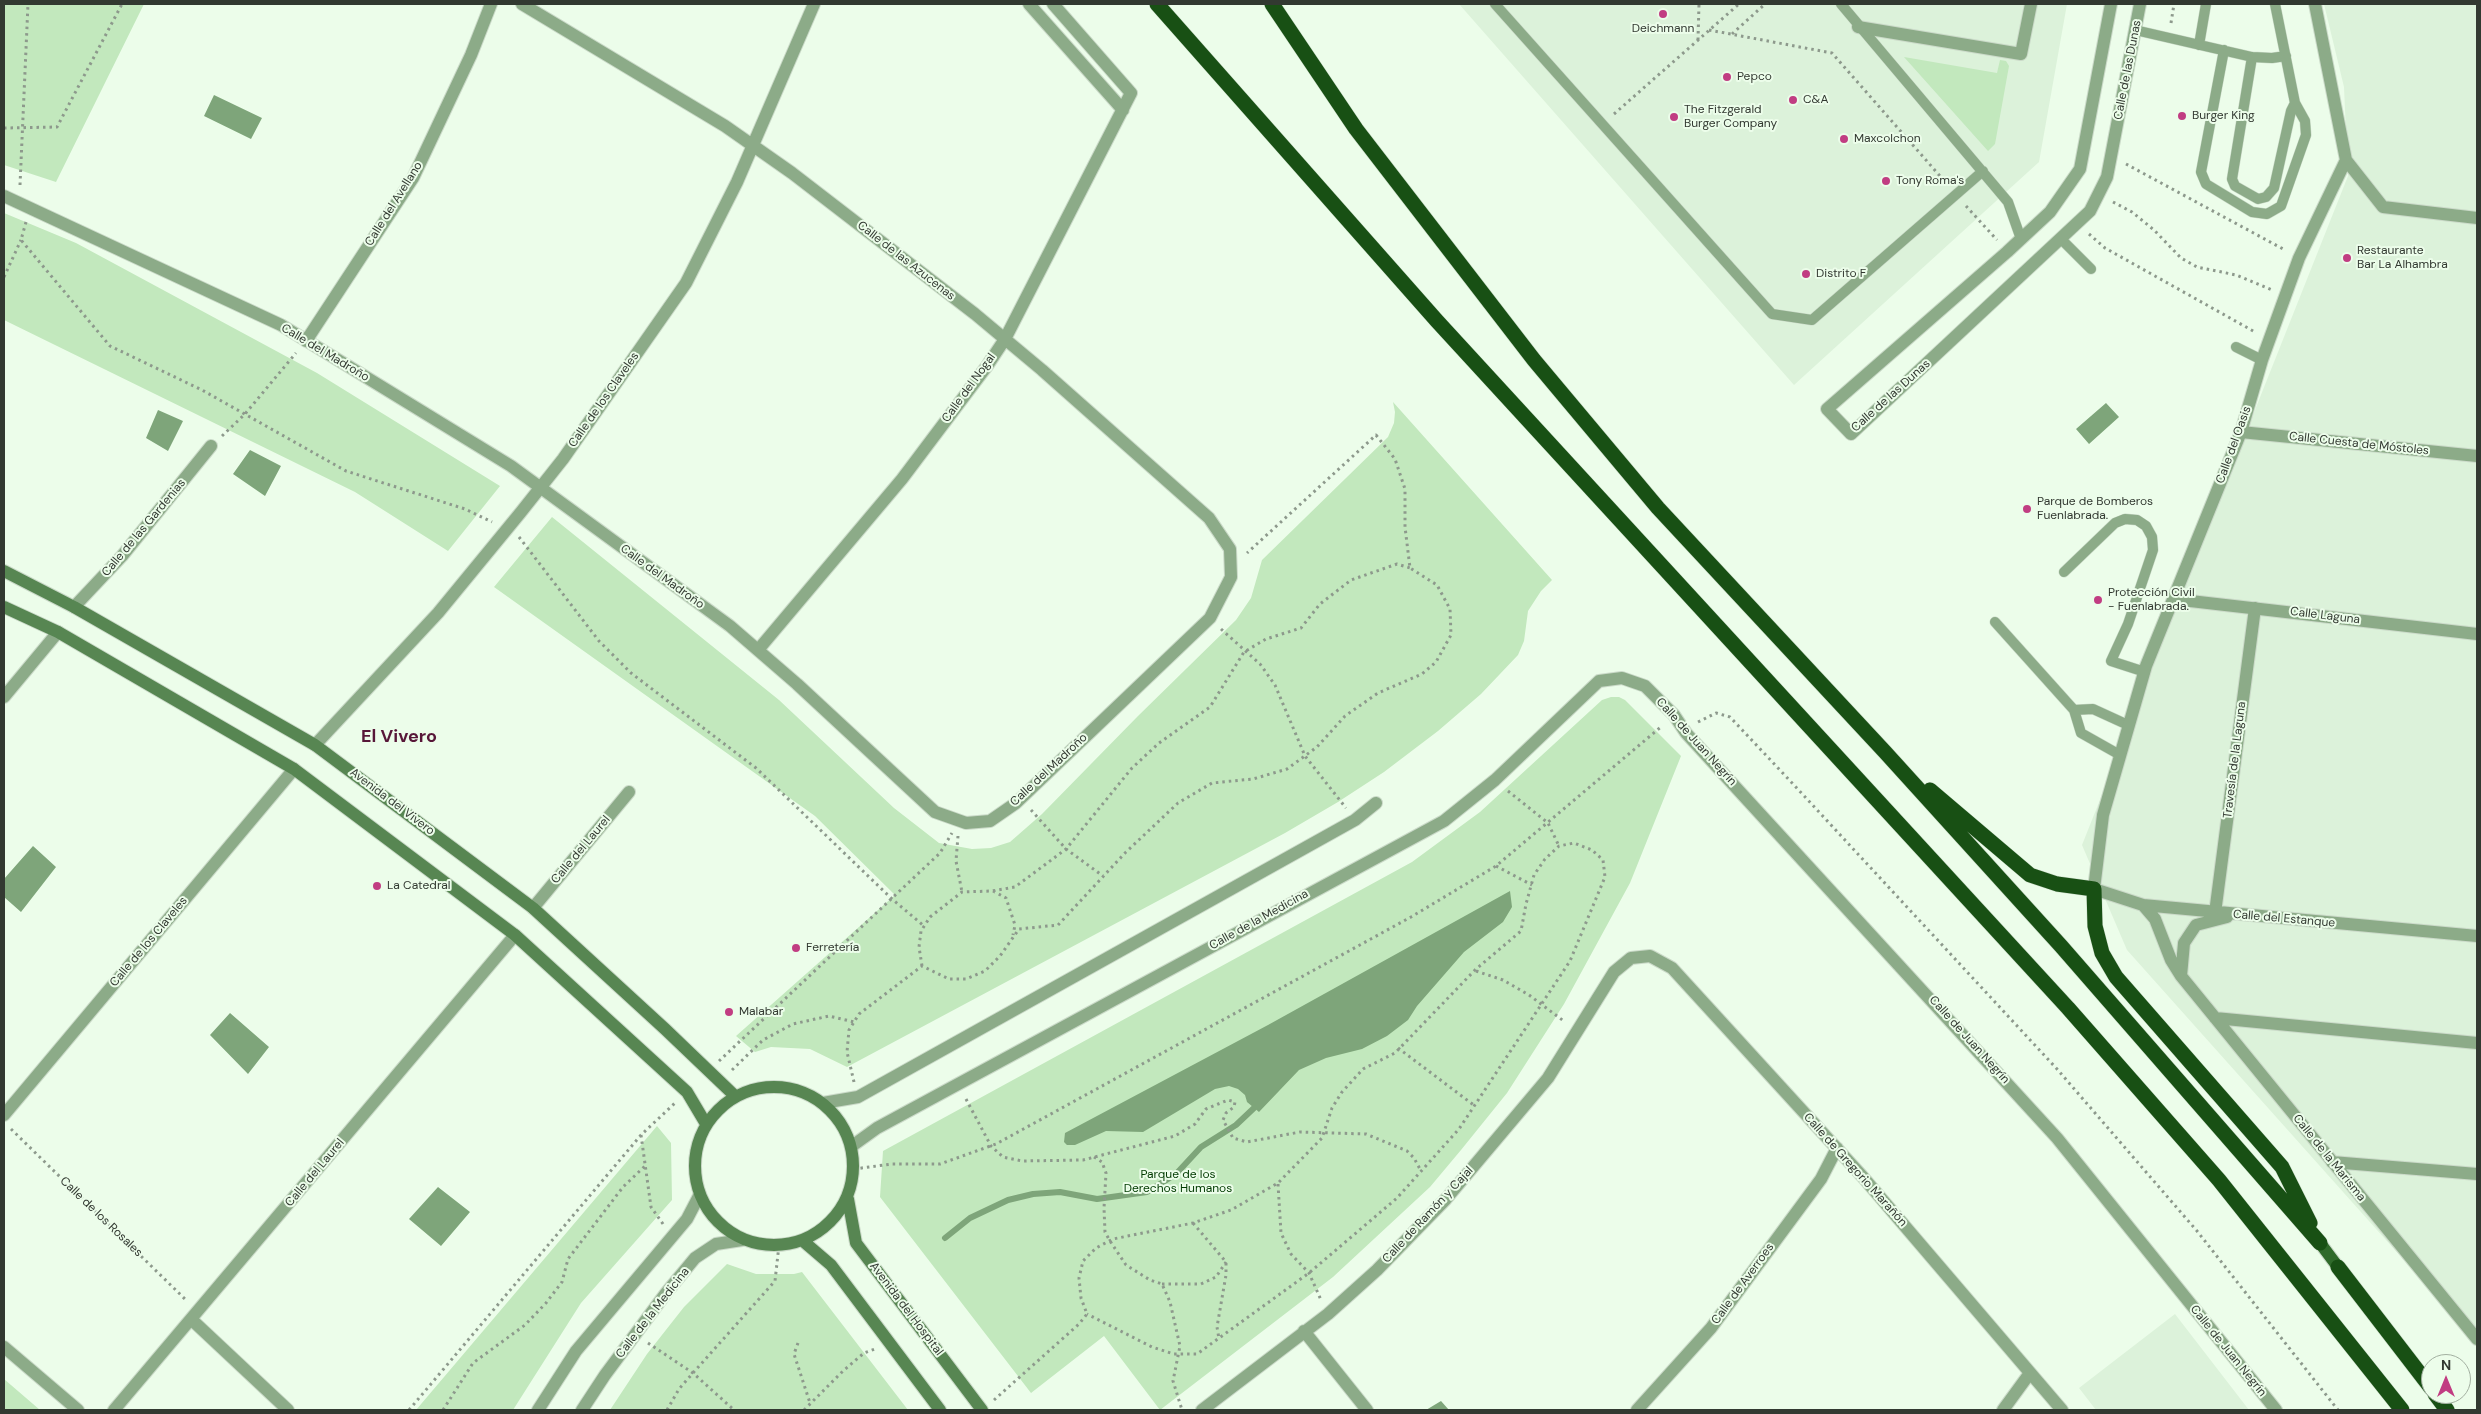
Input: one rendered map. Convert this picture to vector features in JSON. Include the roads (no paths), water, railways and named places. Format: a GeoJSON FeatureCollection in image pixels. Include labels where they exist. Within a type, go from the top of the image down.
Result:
{"type":"FeatureCollection","features":[{"type":"Feature","properties":{"kind":"highway"},"geometry":{"type":"LineString","coordinates":[[1157,4],[1437,321],[2068,1008],[2219,1180],[2402,1410]]}},
{"type":"Feature","properties":{"kind":"highway"},"geometry":{"type":"LineString","coordinates":[[1272,4],[1356,129],[1534,360],[1658,508],[1885,752],[2061,946],[2320,1243]]}},
{"type":"Feature","properties":{"kind":"highway"},"geometry":{"type":"LineString","coordinates":[[1885,752],[2030,875],[2057,884],[2094,889],[2095,926],[2102,953],[2116,977],[2282,1167],[2320,1243]]}},
{"type":"Feature","properties":{"kind":"highway"},"geometry":{"type":"LineString","coordinates":[[2338,1267],[2421,1375]]}},
{"type":"Feature","properties":{"kind":"main road","name":"Avenida del Vivero"},"geometry":{"type":"LineString","coordinates":[[4,571],[74,607],[315,745],[533,908],[665,1029],[734,1096]]}},
{"type":"Feature","properties":{"kind":"main road"},"geometry":{"type":"LineString","coordinates":[[4,608],[58,632],[294,769],[515,935],[687,1092],[706,1124]]}},
{"type":"Feature","properties":{"kind":"main road"},"geometry":{"type":"LineString","coordinates":[[776,1086],[806,1093],[832,1111],[846,1130],[852,1146],[854,1168],[848,1199],[830,1225],[803,1241],[772,1246],[742,1240],[716,1222],[699,1196],[693,1165],[700,1134],[718,1108],[734,1096],[776,1086]]}},
{"type":"Feature","properties":{"kind":"main road","name":"Avenida del Hospital"},"geometry":{"type":"LineString","coordinates":[[848,1199],[856,1243],[982,1410]]}},
{"type":"Feature","properties":{"kind":"main road"},"geometry":{"type":"LineString","coordinates":[[803,1241],[830,1265],[940,1410]]}},
{"type":"Feature","properties":{"kind":"main road"},"geometry":{"type":"LineString","coordinates":[[2320,1243],[2338,1267]]}},
{"type":"Feature","properties":{"kind":"street","name":"Calle del Avellano"},"geometry":{"type":"LineString","coordinates":[[306,340],[413,178],[471,55],[491,4]]}},
{"type":"Feature","properties":{"kind":"street","name":"Calle de las Azucenas"},"geometry":{"type":"LineString","coordinates":[[522,4],[725,126],[792,173],[1004,339],[1209,518],[1230,549],[1230,572]]}},
{"type":"Feature","properties":{"kind":"street","name":"Calle de los Claveles"},"geometry":{"type":"LineString","coordinates":[[315,745],[438,613],[507,529],[563,459],[686,283],[737,182],[814,4]]}},
{"type":"Feature","properties":{"kind":"street"},"geometry":{"type":"LineString","coordinates":[[1029,4],[1122,110]]}},
{"type":"Feature","properties":{"kind":"street","name":"Calle del Nogal"},"geometry":{"type":"LineString","coordinates":[[758,650],[902,479],[1004,339],[1132,93],[1053,4]]}},
{"type":"Feature","properties":{"kind":"street"},"geometry":{"type":"LineString","coordinates":[[1858,26],[2021,54],[2030,4]]}},
{"type":"Feature","properties":{"kind":"street","name":"Calle de las Dunas"},"geometry":{"type":"LineString","coordinates":[[2111,4],[2080,169],[2050,212],[2007,252],[1827,409],[1851,434],[2090,211],[2107,176],[2140,4]]}},
{"type":"Feature","properties":{"kind":"street"},"geometry":{"type":"LineString","coordinates":[[2315,4],[2346,160],[2384,207],[2477,218]]}},
{"type":"Feature","properties":{"kind":"street","name":"Calle del Oasis"},"geometry":{"type":"LineString","coordinates":[[2094,889],[2103,815],[2145,672],[2241,432],[2262,360],[2299,258],[2346,160]]}},
{"type":"Feature","properties":{"kind":"street","name":"Calle del Madroño"},"geometry":{"type":"LineString","coordinates":[[4,196],[280,325],[511,466],[730,626],[936,812],[966,823],[990,821],[1021,798],[1210,618],[1230,572]]}},
{"type":"Feature","properties":{"kind":"street","name":"Calle Cuesta de Móstoles"},"geometry":{"type":"LineString","coordinates":[[2241,432],[2477,456]]}},
{"type":"Feature","properties":{"kind":"street","name":"Calle de las Gardenias"},"geometry":{"type":"LineString","coordinates":[[74,607],[122,556],[211,446]]}},
{"type":"Feature","properties":{"kind":"street","name":"Calle Laguna"},"geometry":{"type":"LineString","coordinates":[[2173,598],[2477,634]]}},
{"type":"Feature","properties":{"kind":"street","name":"Travesía de la Laguna"},"geometry":{"type":"LineString","coordinates":[[2215,913],[2255,608]]}},
{"type":"Feature","properties":{"kind":"street"},"geometry":{"type":"LineString","coordinates":[[4,697],[58,632]]}},
{"type":"Feature","properties":{"kind":"street","name":"Calle de la Medicina"},"geometry":{"type":"LineString","coordinates":[[852,1146],[877,1128],[1444,821],[1495,780],[1599,681],[1622,678],[1645,686]]}},
{"type":"Feature","properties":{"kind":"street","name":"Calle de Juan Negrín"},"geometry":{"type":"LineString","coordinates":[[1645,686],[1674,715],[1686,732],[2057,1138],[2276,1410]]}},
{"type":"Feature","properties":{"kind":"street","name":"Calle de los Claveles"},"geometry":{"type":"LineString","coordinates":[[4,1116],[294,769]]}},
{"type":"Feature","properties":{"kind":"street","name":"Calle del Laurel"},"geometry":{"type":"LineString","coordinates":[[533,908],[629,792]]}},
{"type":"Feature","properties":{"kind":"street"},"geometry":{"type":"LineString","coordinates":[[823,1103],[858,1097],[1355,820],[1376,803]]}},
{"type":"Feature","properties":{"kind":"street","name":"Calle del Estanque"},"geometry":{"type":"LineString","coordinates":[[2094,889],[2142,905],[2477,936]]}},
{"type":"Feature","properties":{"kind":"street","name":"Calle de la Marisma"},"geometry":{"type":"LineString","coordinates":[[2142,905],[2154,919],[2170,960],[2181,976],[2477,1339]]}},
{"type":"Feature","properties":{"kind":"street"},"geometry":{"type":"LineString","coordinates":[[2181,976],[2184,943],[2196,924],[2236,915]]}},
{"type":"Feature","properties":{"kind":"street","name":"Calle del Laurel"},"geometry":{"type":"LineString","coordinates":[[114,1410],[515,935]]}},
{"type":"Feature","properties":{"kind":"street","name":"Calle de Gregorio Marañón"},"geometry":{"type":"LineString","coordinates":[[1631,958],[1650,956],[1672,968],[1837,1148],[2062,1410]]}},
{"type":"Feature","properties":{"kind":"street","name":"Calle de Ramón y Cajal"},"geometry":{"type":"LineString","coordinates":[[1202,1410],[1328,1314],[1377,1270],[1446,1199],[1548,1078],[1614,972],[1631,958]]}},
{"type":"Feature","properties":{"kind":"street"},"geometry":{"type":"LineString","coordinates":[[2215,1018],[2477,1043]]}},
{"type":"Feature","properties":{"kind":"street","name":"Calle de Averroes"},"geometry":{"type":"LineString","coordinates":[[1636,1410],[1711,1328],[1821,1180],[1837,1148]]}},
{"type":"Feature","properties":{"kind":"street"},"geometry":{"type":"LineString","coordinates":[[2332,1162],[2477,1174]]}},
{"type":"Feature","properties":{"kind":"street"},"geometry":{"type":"LineString","coordinates":[[538,1410],[576,1351],[687,1219],[699,1196]]}},
{"type":"Feature","properties":{"kind":"street","name":"Calle de la Medicina"},"geometry":{"type":"LineString","coordinates":[[582,1410],[634,1336],[695,1258],[716,1244],[742,1240]]}},
{"type":"Feature","properties":{"kind":"street"},"geometry":{"type":"LineString","coordinates":[[195,1316],[288,1410]]}},
{"type":"Feature","properties":{"kind":"street"},"geometry":{"type":"LineString","coordinates":[[1304,1331],[1366,1410]]}},
{"type":"Feature","properties":{"kind":"street"},"geometry":{"type":"LineString","coordinates":[[4,1347],[78,1410]]}},
{"type":"Feature","properties":{"kind":"street"},"geometry":{"type":"LineString","coordinates":[[2003,1410],[2030,1372]]}},
{"type":"Feature","properties":{"kind":"lane"},"geometry":{"type":"LineString","coordinates":[[1495,4],[1772,314],[1812,320],[1983,171]]}},
{"type":"Feature","properties":{"kind":"lane"},"geometry":{"type":"LineString","coordinates":[[1841,4],[2008,202],[2021,239]]}},
{"type":"Feature","properties":{"kind":"lane"},"geometry":{"type":"LineString","coordinates":[[2199,45],[2206,4]]}},
{"type":"Feature","properties":{"kind":"lane"},"geometry":{"type":"LineString","coordinates":[[2224,50],[2201,172],[2206,184],[2252,212],[2266,214],[2281,206],[2306,134],[2305,121],[2295,103],[2275,4]]}},
{"type":"Feature","properties":{"kind":"lane"},"geometry":{"type":"LineString","coordinates":[[2135,30],[2252,57],[2286,56]]}},
{"type":"Feature","properties":{"kind":"lane"},"geometry":{"type":"LineString","coordinates":[[2252,57],[2232,179],[2235,186],[2258,199],[2266,197],[2274,188],[2291,111],[2295,103]]}},
{"type":"Feature","properties":{"kind":"lane"},"geometry":{"type":"LineString","coordinates":[[2061,239],[2091,270]]}},
{"type":"Feature","properties":{"kind":"lane"},"geometry":{"type":"LineString","coordinates":[[2236,347],[2262,360]]}},
{"type":"Feature","properties":{"kind":"lane"},"geometry":{"type":"LineString","coordinates":[[2064,572],[2115,523],[2126,519],[2137,520],[2146,526],[2152,537],[2154,550],[2128,624],[2111,661],[2145,672]]}},
{"type":"Feature","properties":{"kind":"lane"},"geometry":{"type":"LineString","coordinates":[[1996,622],[2074,710],[2081,732],[2120,755]]}},
{"type":"Feature","properties":{"kind":"lane"},"geometry":{"type":"LineString","coordinates":[[2074,710],[2093,709],[2128,725]]}},
{"type":"Feature","properties":{"kind":"waterway"},"geometry":{"type":"LineString","coordinates":[[945,1238],[970,1218],[1008,1200],[1033,1194],[1060,1192],[1097,1199],[1147,1192],[1176,1174],[1201,1147],[1236,1125],[1254,1108]]}},
{"type":"Feature","properties":{"kind":"place","name":"Deichmann"},"geometry":{"type":"Point","coordinates":[1663,14]}},
{"type":"Feature","properties":{"kind":"place","name":"Pepco"},"geometry":{"type":"Point","coordinates":[1727,77]}},
{"type":"Feature","properties":{"kind":"place","name":"C&A"},"geometry":{"type":"Point","coordinates":[1793,100]}},
{"type":"Feature","properties":{"kind":"place","name":"Burger King"},"geometry":{"type":"Point","coordinates":[2182,116]}},
{"type":"Feature","properties":{"kind":"place","name":"The Fitzgerald Burger Company"},"geometry":{"type":"Point","coordinates":[1674,117]}},
{"type":"Feature","properties":{"kind":"place","name":"Maxcolchon"},"geometry":{"type":"Point","coordinates":[1844,139]}},
{"type":"Feature","properties":{"kind":"place","name":"Tony Roma's"},"geometry":{"type":"Point","coordinates":[1886,181]}},
{"type":"Feature","properties":{"kind":"place","name":"Restaurante Bar La Alhambra"},"geometry":{"type":"Point","coordinates":[2347,258]}},
{"type":"Feature","properties":{"kind":"place","name":"Distrito F"},"geometry":{"type":"Point","coordinates":[1806,274]}},
{"type":"Feature","properties":{"kind":"place","name":"Parque de Bomberos Fuenlabrada."},"geometry":{"type":"Point","coordinates":[2027,509]}},
{"type":"Feature","properties":{"kind":"place","name":"Protección Civil - Fuenlabrada."},"geometry":{"type":"Point","coordinates":[2098,600]}},
{"type":"Feature","properties":{"kind":"place","name":"La Catedral"},"geometry":{"type":"Point","coordinates":[377,886]}},
{"type":"Feature","properties":{"kind":"place","name":"Ferretería"},"geometry":{"type":"Point","coordinates":[796,948]}},
{"type":"Feature","properties":{"kind":"place","name":"Malabar"},"geometry":{"type":"Point","coordinates":[729,1012]}},
{"type":"Feature","properties":{"kind":"district","name":"El Vivero"},"geometry":{"type":"Point","coordinates":[399,737]}},
{"type":"Feature","properties":{"kind":"park label","name":"Parque de los Derechos Humanos"},"geometry":{"type":"Point","coordinates":[1178,1182]}}]}
